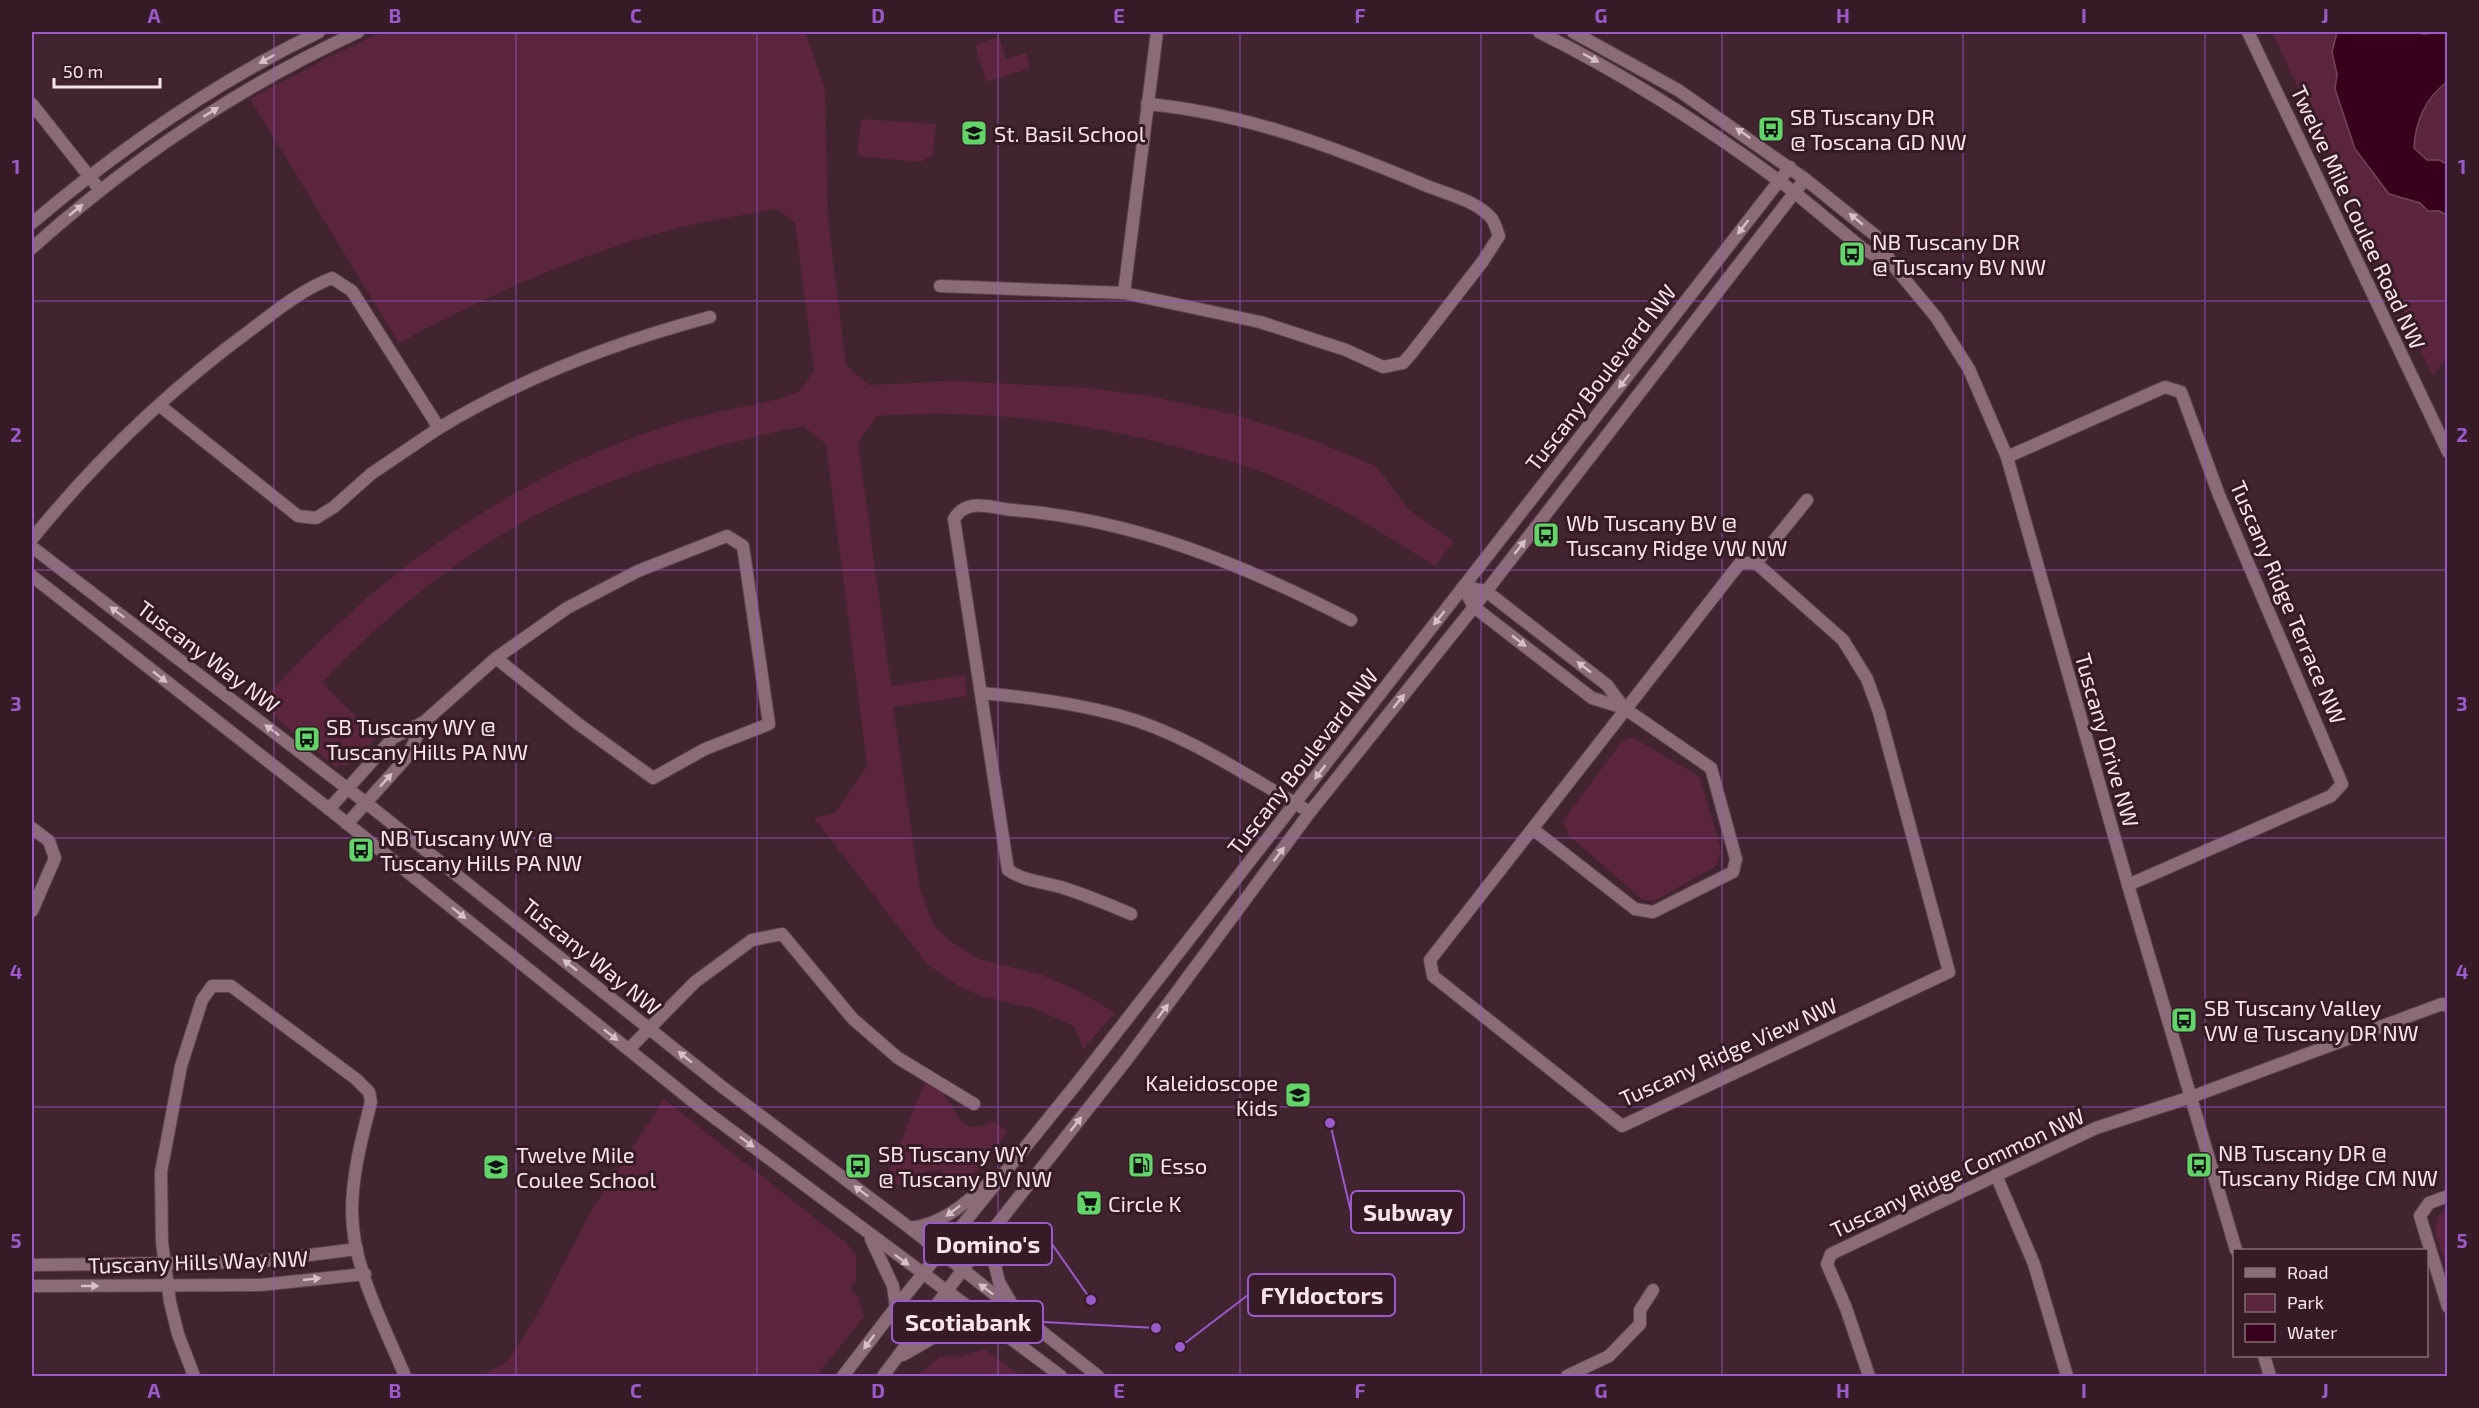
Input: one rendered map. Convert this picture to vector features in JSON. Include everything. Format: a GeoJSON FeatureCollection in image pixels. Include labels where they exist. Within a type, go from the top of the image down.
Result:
{"type":"FeatureCollection","features":[{"type":"Feature","properties":{"kind":"street"},"geometry":{"type":"LineString","coordinates":[[32,223],[89,176],[194,103],[319,32]]}},
{"type":"Feature","properties":{"kind":"street"},"geometry":{"type":"LineString","coordinates":[[32,248],[100,190],[237,96],[358,32]]}},
{"type":"Feature","properties":{"kind":"street"},"geometry":{"type":"LineString","coordinates":[[1124,293],[1157,32]]}},
{"type":"Feature","properties":{"kind":"street","name":"Tuscany Drive NW"},"geometry":{"type":"LineString","coordinates":[[1539,32],[1653,94],[1794,192],[1863,249],[1892,264]]}},
{"type":"Feature","properties":{"kind":"street","name":"Tuscany Drive NW"},"geometry":{"type":"LineString","coordinates":[[1573,32],[1678,90],[1805,178],[1876,236],[1892,264],[1936,316],[1970,369],[2007,457],[2128,885],[2235,1249]]}},
{"type":"Feature","properties":{"kind":"street","name":"Twelve Mile Coulee Road NW"},"geometry":{"type":"LineString","coordinates":[[2248,32],[2448,452]]}},
{"type":"Feature","properties":{"kind":"street"},"geometry":{"type":"LineString","coordinates":[[32,104],[100,190]]}},
{"type":"Feature","properties":{"kind":"street"},"geometry":{"type":"LineString","coordinates":[[940,286],[1124,293],[1260,322],[1335,346],[1383,367],[1402,363],[1411,354],[1484,261],[1499,236],[1492,219],[1471,204],[1329,146],[1269,127],[1190,108],[1147,104]]}},
{"type":"Feature","properties":{"kind":"street","name":"Tuscany Boulevard NW"},"geometry":{"type":"LineString","coordinates":[[843,1377],[896,1307],[1016,1162],[1790,167]]}},
{"type":"Feature","properties":{"kind":"street","name":"Tuscany Boulevard NW"},"geometry":{"type":"LineString","coordinates":[[884,1377],[988,1236],[1128,1058],[1310,812],[1474,607],[1805,178]]}},
{"type":"Feature","properties":{"kind":"street"},"geometry":{"type":"LineString","coordinates":[[32,539],[99,463],[159,405],[218,354],[279,308],[332,278],[352,291],[439,428]]}},
{"type":"Feature","properties":{"kind":"street"},"geometry":{"type":"LineString","coordinates":[[159,405],[298,516],[316,518],[334,507],[371,474],[439,428],[537,378],[597,352],[710,317]]}},
{"type":"Feature","properties":{"kind":"street","name":"Tuscany Ridge Terrace NW"},"geometry":{"type":"LineString","coordinates":[[2007,457],[2165,387],[2181,392],[2219,495],[2342,784],[2331,796],[2128,885]]}},
{"type":"Feature","properties":{"kind":"street","name":"Tuscany Ridge View NW"},"geometry":{"type":"LineString","coordinates":[[1756,562],[1807,500]]}},
{"type":"Feature","properties":{"kind":"street"},"geometry":{"type":"LineString","coordinates":[[1131,914],[1082,894],[1038,881],[1022,879],[1008,870],[954,519],[959,511],[971,505],[1046,512],[1105,523],[1183,544],[1277,582],[1351,620]]}},
{"type":"Feature","properties":{"kind":"street"},"geometry":{"type":"LineString","coordinates":[[329,809],[393,738],[424,722],[496,658],[567,608],[638,571],[727,536],[743,546],[769,724],[705,749],[652,778],[577,723],[496,658]]}},
{"type":"Feature","properties":{"kind":"street","name":"Tuscany Way NW"},"geometry":{"type":"LineString","coordinates":[[32,547],[365,802],[722,1086],[910,1228],[1098,1377]]}},
{"type":"Feature","properties":{"kind":"street","name":"Tuscany Ridge View NW"},"geometry":{"type":"LineString","coordinates":[[1756,562],[1843,640],[1867,679],[1879,712],[1949,972],[1622,1126],[1433,976],[1430,960],[1533,830],[1624,708],[1740,563],[1756,562]]}},
{"type":"Feature","properties":{"kind":"street","name":"Tuscany Way NW"},"geometry":{"type":"LineString","coordinates":[[32,576],[329,809],[700,1107],[1061,1377]]}},
{"type":"Feature","properties":{"kind":"street"},"geometry":{"type":"LineString","coordinates":[[1464,587],[1486,591],[1607,685],[1624,708]]}},
{"type":"Feature","properties":{"kind":"street"},"geometry":{"type":"LineString","coordinates":[[1464,587],[1474,607],[1592,698],[1624,708],[1711,768],[1736,859],[1733,872],[1653,912],[1635,909],[1533,830]]}},
{"type":"Feature","properties":{"kind":"street"},"geometry":{"type":"LineString","coordinates":[[981,693],[1046,699],[1127,718],[1154,727],[1241,770],[1310,812]]}},
{"type":"Feature","properties":{"kind":"street"},"geometry":{"type":"LineString","coordinates":[[347,824],[407,757],[424,722]]}},
{"type":"Feature","properties":{"kind":"street"},"geometry":{"type":"LineString","coordinates":[[32,828],[48,841],[55,858],[32,911]]}},
{"type":"Feature","properties":{"kind":"street"},"geometry":{"type":"LineString","coordinates":[[629,1049],[695,982],[752,940],[783,934],[853,1019],[898,1058],[974,1104]]}},
{"type":"Feature","properties":{"kind":"street"},"geometry":{"type":"LineString","coordinates":[[194,1377],[177,1334],[168,1287],[161,1172],[181,1066],[202,1000],[212,986],[231,986],[356,1079],[369,1092],[371,1102],[352,1210],[357,1249],[405,1377]]}},
{"type":"Feature","properties":{"kind":"street","name":"Tuscany Ridge Common NW"},"geometry":{"type":"LineString","coordinates":[[1869,1377],[1846,1308],[1827,1264],[1832,1254],[2096,1128],[2191,1097],[2442,1004],[2448,1006]]}},
{"type":"Feature","properties":{"kind":"street"},"geometry":{"type":"LineString","coordinates":[[910,1228],[925,1226],[947,1216],[1016,1162]]}},
{"type":"Feature","properties":{"kind":"street"},"geometry":{"type":"LineString","coordinates":[[1996,1175],[2034,1264],[2067,1377]]}},
{"type":"Feature","properties":{"kind":"street"},"geometry":{"type":"LineString","coordinates":[[2448,1196],[2429,1203],[2420,1216],[2448,1306]]}},
{"type":"Feature","properties":{"kind":"street"},"geometry":{"type":"LineString","coordinates":[[868,1233],[886,1267],[893,1286],[896,1307]]}},
{"type":"Feature","properties":{"kind":"street"},"geometry":{"type":"LineString","coordinates":[[988,1236],[999,1282],[1017,1312]]}},
{"type":"Feature","properties":{"kind":"street","name":"Tuscany Hills Way NW"},"geometry":{"type":"LineString","coordinates":[[32,1264],[254,1262],[357,1249]]}},
{"type":"Feature","properties":{"kind":"street","name":"Tuscany Hills Way NW"},"geometry":{"type":"LineString","coordinates":[[32,1286],[260,1285],[365,1274]]}},
{"type":"Feature","properties":{"kind":"street"},"geometry":{"type":"LineString","coordinates":[[1567,1377],[1609,1356],[1640,1324],[1640,1310],[1653,1290]]}},
{"type":"Feature","properties":{"kind":"street"},"geometry":{"type":"LineString","coordinates":[[897,1359],[955,1325],[982,1318]]}},
{"type":"Feature","properties":{"kind":"street"},"geometry":{"type":"LineString","coordinates":[[2264,1357],[2270,1377]]}},
{"type":"Feature","properties":{"kind":"green space"},"geometry":{"type":"Polygon","coordinates":[[[382,32],[805,32],[825,89],[828,219],[846,365],[869,385],[953,381],[1089,388],[1149,396],[1233,414],[1310,439],[1376,466],[1410,511],[1454,541],[1435,566],[1332,505],[1267,474],[1150,440],[1073,425],[956,414],[877,416],[858,442],[891,686],[965,675],[967,696],[893,707],[920,889],[934,926],[950,941],[979,959],[1042,975],[1077,990],[1115,1013],[1083,1049],[1074,1026],[1033,1008],[984,997],[960,987],[928,965],[814,818],[835,813],[867,766],[826,444],[803,426],[646,468],[556,505],[461,561],[402,607],[322,683],[377,737],[352,763],[335,767],[260,704],[293,668],[362,602],[437,543],[518,492],[594,453],[628,440],[697,417],[794,394],[803,387],[814,370],[795,223],[776,209],[677,228],[605,250],[500,292],[399,343],[250,99],[382,32]]]}},
{"type":"Feature","properties":{"kind":"green space"},"geometry":{"type":"Polygon","coordinates":[[[2272,32],[2447,32],[2448,354],[2433,376],[2272,32]]]}},
{"type":"Feature","properties":{"kind":"green space"},"geometry":{"type":"Polygon","coordinates":[[[999,37],[1006,59],[1026,53],[1030,68],[986,82],[975,45],[999,37]]]}},
{"type":"Feature","properties":{"kind":"green space"},"geometry":{"type":"Polygon","coordinates":[[[861,119],[936,124],[933,155],[920,162],[857,156],[861,119]]]}},
{"type":"Feature","properties":{"kind":"green space"},"geometry":{"type":"Polygon","coordinates":[[[1632,737],[1699,776],[1721,849],[1716,866],[1654,901],[1643,900],[1569,836],[1563,821],[1622,741],[1632,737]]]}},
{"type":"Feature","properties":{"kind":"green space"},"geometry":{"type":"Polygon","coordinates":[[[925,1082],[942,1093],[967,1126],[982,1126],[994,1121],[1007,1132],[981,1167],[961,1183],[943,1181],[941,1169],[921,1173],[923,1182],[903,1189],[887,1175],[925,1082]]]}},
{"type":"Feature","properties":{"kind":"green space"},"geometry":{"type":"Polygon","coordinates":[[[664,1099],[844,1241],[856,1254],[856,1281],[851,1287],[853,1293],[858,1296],[864,1317],[816,1376],[482,1376],[508,1361],[534,1320],[593,1208],[664,1099]]]}},
{"type":"Feature","properties":{"kind":"green space"},"geometry":{"type":"Polygon","coordinates":[[[2447,1208],[2447,1269],[2435,1231],[2437,1217],[2447,1208]]]}},
{"type":"Feature","properties":{"kind":"green space"},"geometry":{"type":"Polygon","coordinates":[[[984,1349],[1021,1376],[917,1376],[940,1357],[962,1356],[984,1349]]]}},
{"type":"Feature","properties":{"kind":"water"},"geometry":{"type":"Polygon","coordinates":[[[2337,32],[2424,34],[2447,32],[2447,82],[2433,95],[2423,111],[2414,148],[2427,160],[2439,160],[2447,164],[2447,215],[2439,211],[2428,211],[2420,203],[2389,194],[2355,149],[2335,89],[2337,74],[2332,52],[2337,32]]]}},
{"type":"Feature","properties":{"kind":"place","name":"SB Tuscany DR @ Toscana GD NW"},"geometry":{"type":"Point","coordinates":[1771,129]}},
{"type":"Feature","properties":{"kind":"place","name":"St. Basil School"},"geometry":{"type":"Point","coordinates":[974,133]}},
{"type":"Feature","properties":{"kind":"place","name":"NB Tuscany DR @ Tuscany BV NW"},"geometry":{"type":"Point","coordinates":[1852,254]}},
{"type":"Feature","properties":{"kind":"place","name":"Wb Tuscany BV @ Tuscany Ridge VW NW"},"geometry":{"type":"Point","coordinates":[1546,535]}},
{"type":"Feature","properties":{"kind":"place","name":"SB Tuscany WY @ Tuscany Hills PA NW"},"geometry":{"type":"Point","coordinates":[307,739]}},
{"type":"Feature","properties":{"kind":"place","name":"NB Tuscany WY @ Tuscany Hills PA NW"},"geometry":{"type":"Point","coordinates":[361,850]}},
{"type":"Feature","properties":{"kind":"place","name":"SB Tuscany Valley VW @ Tuscany DR NW"},"geometry":{"type":"Point","coordinates":[2184,1020]}},
{"type":"Feature","properties":{"kind":"place","name":"Kaleidoscope Kids"},"geometry":{"type":"Point","coordinates":[1298,1095]}},
{"type":"Feature","properties":{"kind":"place","name":"Subway"},"geometry":{"type":"Point","coordinates":[1330,1123]}},
{"type":"Feature","properties":{"kind":"place","name":"Esso"},"geometry":{"type":"Point","coordinates":[1141,1165]}},
{"type":"Feature","properties":{"kind":"place","name":"NB Tuscany DR @ Tuscany Ridge CM NW"},"geometry":{"type":"Point","coordinates":[2199,1165]}},
{"type":"Feature","properties":{"kind":"place","name":"SB Tuscany WY @ Tuscany BV NW"},"geometry":{"type":"Point","coordinates":[858,1166]}},
{"type":"Feature","properties":{"kind":"place","name":"Twelve Mile Coulee School"},"geometry":{"type":"Point","coordinates":[496,1167]}},
{"type":"Feature","properties":{"kind":"place","name":"Circle K"},"geometry":{"type":"Point","coordinates":[1089,1203]}},
{"type":"Feature","properties":{"kind":"place","name":"Domino's"},"geometry":{"type":"Point","coordinates":[1091,1300]}},
{"type":"Feature","properties":{"kind":"place","name":"Scotiabank"},"geometry":{"type":"Point","coordinates":[1156,1328]}},
{"type":"Feature","properties":{"kind":"place","name":"FYIdoctors"},"geometry":{"type":"Point","coordinates":[1180,1347]}}]}
